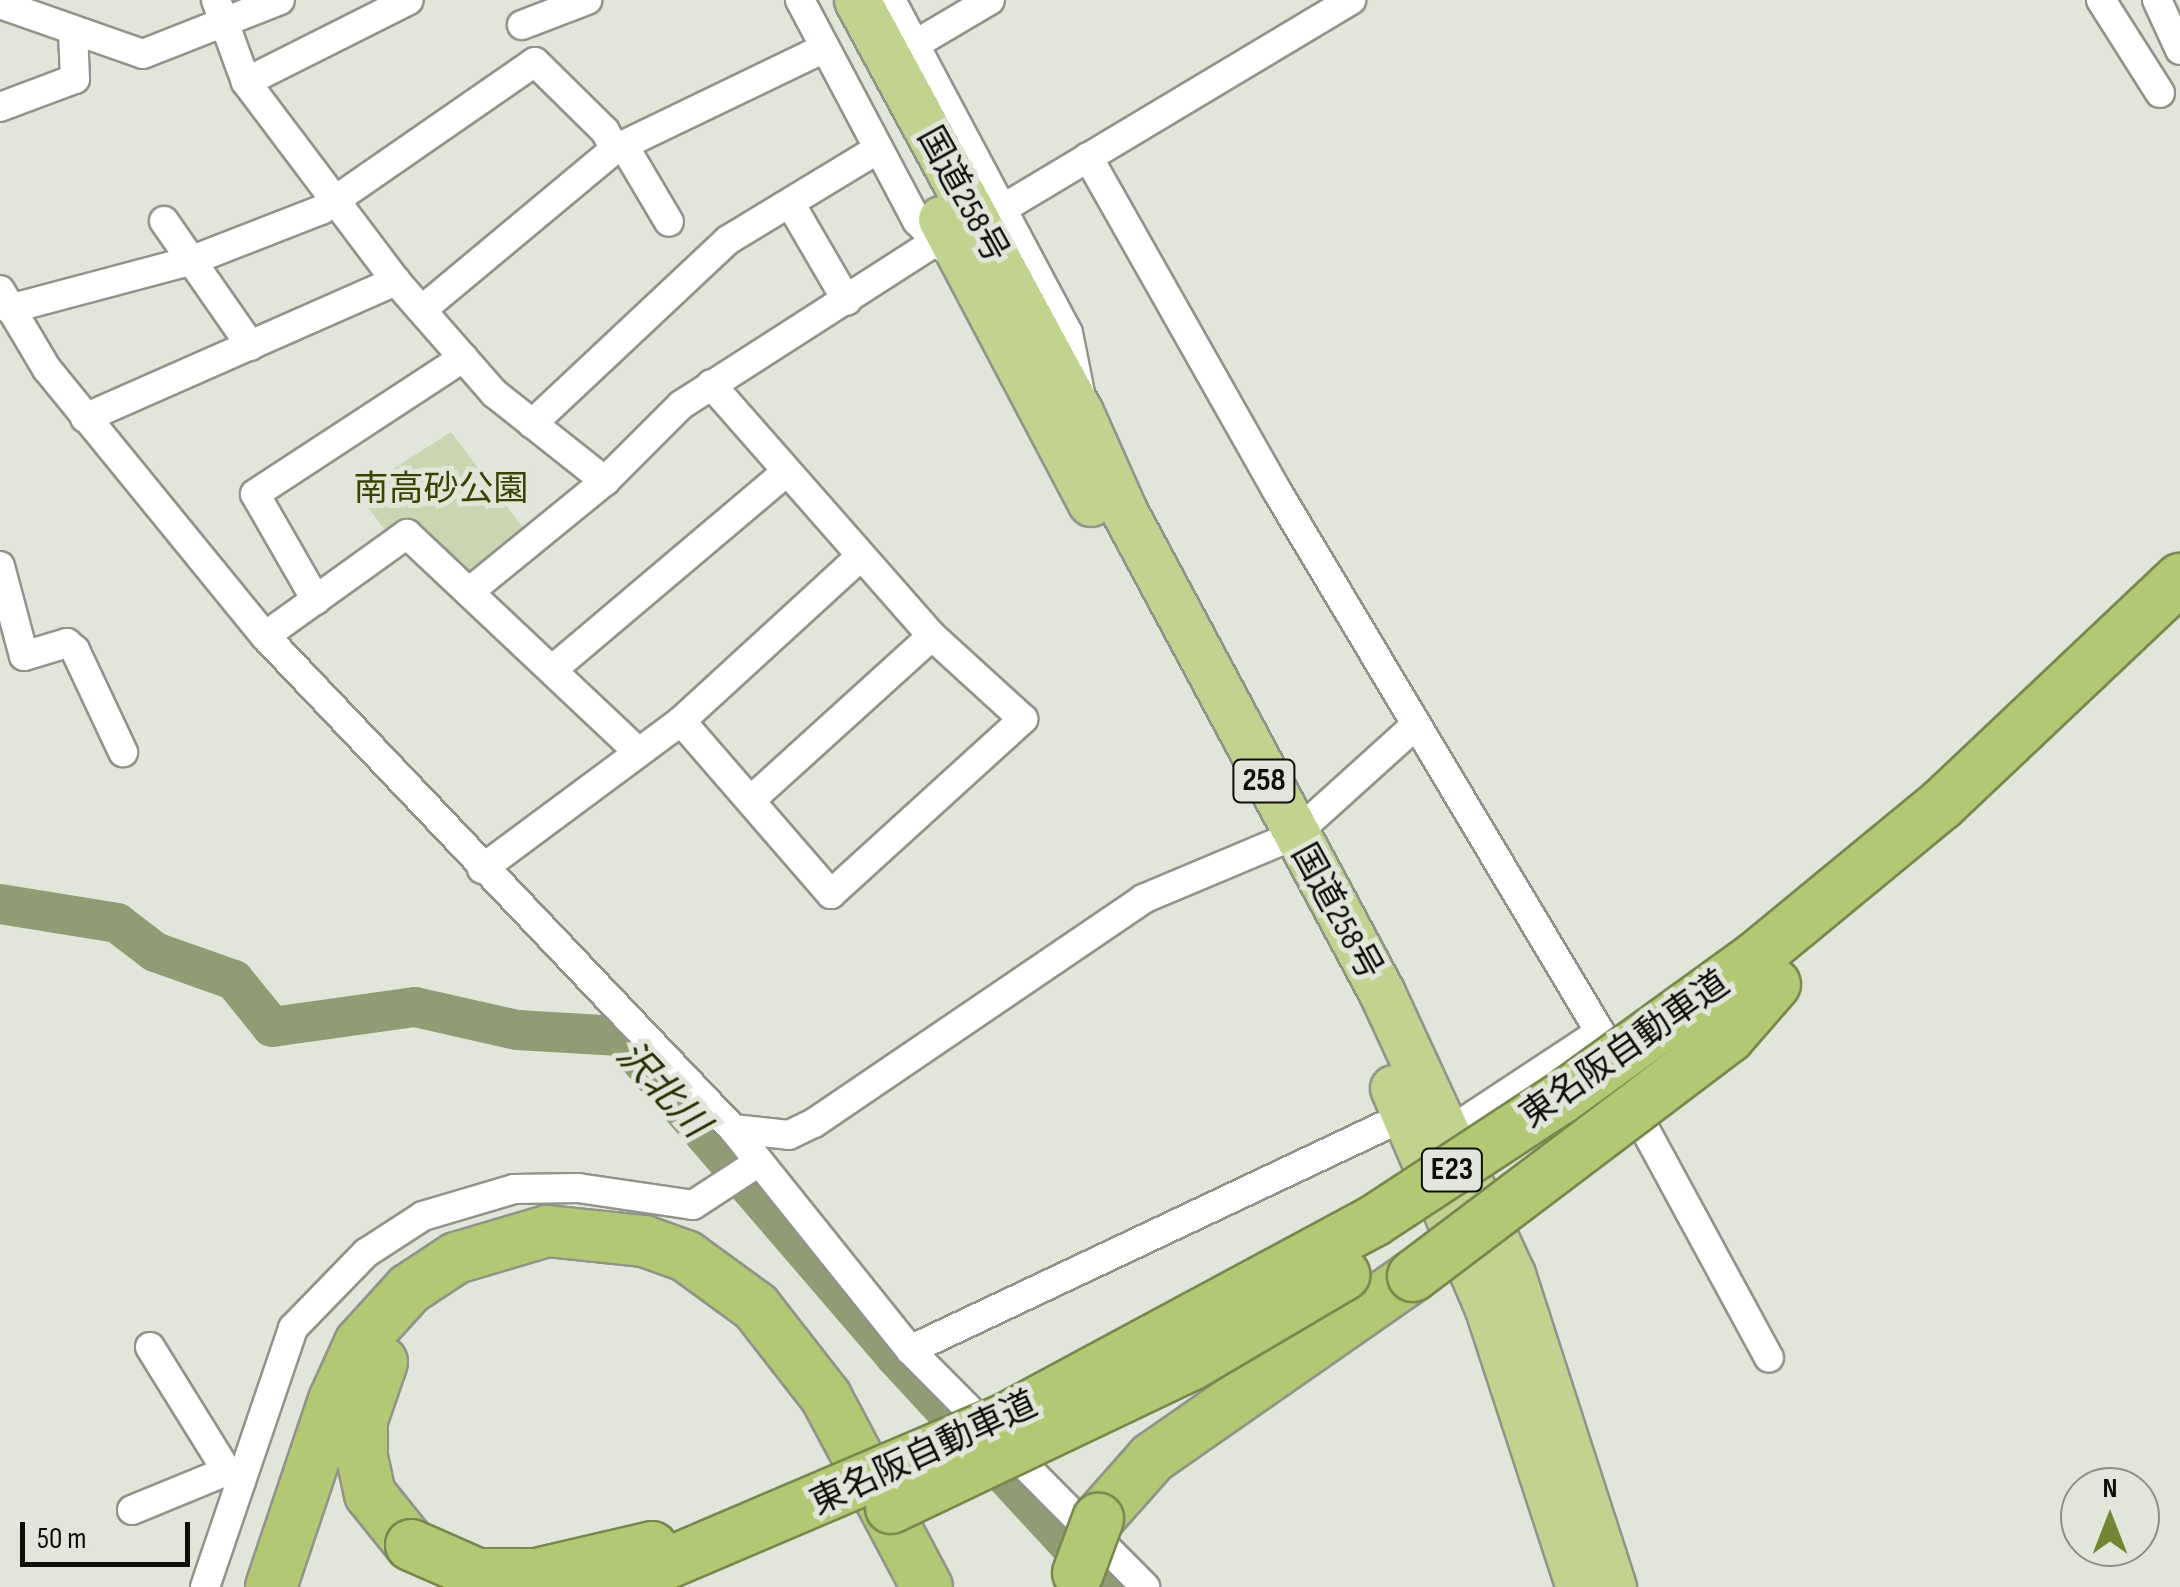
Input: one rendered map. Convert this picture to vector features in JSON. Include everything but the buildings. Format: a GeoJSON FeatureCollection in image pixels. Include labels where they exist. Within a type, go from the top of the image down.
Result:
{"type":"FeatureCollection","features":[{"type":"Feature","properties":{"kind":"highway","name":"国道258号"},"geometry":{"type":"LineString","coordinates":[[826,0],[950,253],[1217,747],[1284,840],[1382,993],[1512,1274],[1614,1587]]}},
{"type":"Feature","properties":{"kind":"highway","name":"国道258号"},"geometry":{"type":"LineString","coordinates":[[857,0],[1080,412],[1284,840],[1487,1306],[1579,1587]]}},
{"type":"Feature","properties":{"kind":"highway","name":"東名阪自動車道"},"geometry":{"type":"LineString","coordinates":[[612,1587],[891,1471],[1108,1364],[1374,1220],[1560,1099],[1755,958],[1942,804],[2180,579]]}},
{"type":"Feature","properties":{"kind":"highway","name":"東名阪自動車道"},"geometry":{"type":"LineString","coordinates":[[705,1587],[974,1472],[1191,1366],[1403,1239],[1775,984],[1962,829],[2180,627]]}},
{"type":"Feature","properties":{"kind":"highway"},"geometry":{"type":"LineString","coordinates":[[1077,1580],[1098,1519],[1152,1458],[1413,1276],[1728,1037],[1775,984]]}},
{"type":"Feature","properties":{"kind":"highway"},"geometry":{"type":"LineString","coordinates":[[271,1587],[334,1400],[360,1343],[408,1289],[456,1258],[548,1231],[644,1241],[686,1256],[756,1306],[826,1397],[927,1587]]}},
{"type":"Feature","properties":{"kind":"highway"},"geometry":{"type":"LineString","coordinates":[[894,1587],[831,1458],[766,1358],[698,1296],[662,1277],[589,1258],[540,1260],[451,1291],[396,1343],[376,1372],[362,1420],[362,1457],[370,1494],[411,1545],[477,1574],[536,1574],[682,1539],[1058,1376],[1108,1364]]}},
{"type":"Feature","properties":{"kind":"street"},"geometry":{"type":"LineString","coordinates":[[0,4],[143,54],[221,12],[280,0]]}},
{"type":"Feature","properties":{"kind":"street"},"geometry":{"type":"LineString","coordinates":[[246,82],[409,0]]}},
{"type":"Feature","properties":{"kind":"street"},"geometry":{"type":"LineString","coordinates":[[587,0],[517,13],[535,62],[606,131],[669,222]]}},
{"type":"Feature","properties":{"kind":"street"},"geometry":{"type":"LineString","coordinates":[[469,592],[606,480],[681,405],[847,301],[950,253],[917,221],[800,0]]}},
{"type":"Feature","properties":{"kind":"street"},"geometry":{"type":"LineString","coordinates":[[891,0],[1068,333],[1079,366],[1080,412]]}},
{"type":"Feature","properties":{"kind":"street"},"geometry":{"type":"LineString","coordinates":[[914,45],[990,0]]}},
{"type":"Feature","properties":{"kind":"street"},"geometry":{"type":"LineString","coordinates":[[1002,208],[1351,0]]}},
{"type":"Feature","properties":{"kind":"street"},"geometry":{"type":"LineString","coordinates":[[2101,0],[2160,93]]}},
{"type":"Feature","properties":{"kind":"street"},"geometry":{"type":"LineString","coordinates":[[2157,0],[2180,50]]}},
{"type":"Feature","properties":{"kind":"street"},"geometry":{"type":"LineString","coordinates":[[221,12],[246,82],[396,282],[424,309],[462,358],[532,424],[606,480]]}},
{"type":"Feature","properties":{"kind":"street"},"geometry":{"type":"LineString","coordinates":[[0,107],[75,79],[73,32]]}},
{"type":"Feature","properties":{"kind":"street"},"geometry":{"type":"LineString","coordinates":[[424,309],[619,148],[825,48]]}},
{"type":"Feature","properties":{"kind":"street"},"geometry":{"type":"LineString","coordinates":[[535,62],[336,202],[190,261],[4,300],[85,418],[265,636],[482,870],[734,1129],[747,1170],[910,1350],[1145,1587]]}},
{"type":"Feature","properties":{"kind":"street"},"geometry":{"type":"LineString","coordinates":[[532,424],[728,240],[878,150]]}},
{"type":"Feature","properties":{"kind":"street"},"geometry":{"type":"LineString","coordinates":[[1088,157],[1416,724],[1600,1032],[1641,1122],[1770,1358]]}},
{"type":"Feature","properties":{"kind":"street"},"geometry":{"type":"LineString","coordinates":[[790,203],[847,301]]}},
{"type":"Feature","properties":{"kind":"street"},"geometry":{"type":"LineString","coordinates":[[164,221],[251,346]]}},
{"type":"Feature","properties":{"kind":"street"},"geometry":{"type":"LineString","coordinates":[[85,418],[396,282]]}},
{"type":"Feature","properties":{"kind":"street"},"geometry":{"type":"LineString","coordinates":[[316,600],[256,494],[462,358]]}},
{"type":"Feature","properties":{"kind":"street"},"geometry":{"type":"LineString","coordinates":[[682,721],[832,894],[1023,719],[932,636],[784,474],[712,384]]}},
{"type":"Feature","properties":{"kind":"street"},"geometry":{"type":"LineString","coordinates":[[552,670],[784,474]]}},
{"type":"Feature","properties":{"kind":"street"},"geometry":{"type":"LineString","coordinates":[[265,636],[407,534],[637,750]]}},
{"type":"Feature","properties":{"kind":"street"},"geometry":{"type":"LineString","coordinates":[[482,870],[637,750],[682,721],[860,557]]}},
{"type":"Feature","properties":{"kind":"street"},"geometry":{"type":"LineString","coordinates":[[0,566],[24,656],[67,643],[75,650],[123,752]]}},
{"type":"Feature","properties":{"kind":"street"},"geometry":{"type":"LineString","coordinates":[[751,800],[932,636]]}},
{"type":"Feature","properties":{"kind":"street"},"geometry":{"type":"LineString","coordinates":[[734,1129],[789,1135],[814,1123],[1126,909],[1284,840],[1416,724]]}},
{"type":"Feature","properties":{"kind":"street"},"geometry":{"type":"LineString","coordinates":[[1447,1134],[1600,1032]]}},
{"type":"Feature","properties":{"kind":"street"},"geometry":{"type":"LineString","coordinates":[[910,1350],[1405,1116]]}},
{"type":"Feature","properties":{"kind":"street"},"geometry":{"type":"LineString","coordinates":[[205,1587],[234,1477],[293,1328],[322,1292],[392,1234],[424,1216],[514,1189],[578,1188],[682,1206],[747,1170]]}},
{"type":"Feature","properties":{"kind":"street"},"geometry":{"type":"LineString","coordinates":[[150,1347],[234,1477]]}},
{"type":"Feature","properties":{"kind":"street"},"geometry":{"type":"LineString","coordinates":[[132,1510],[234,1477]]}},
{"type":"Feature","properties":{"kind":"green space","name":"南高砂公園"},"geometry":{"type":"Polygon","coordinates":[[[451,432],[527,533],[482,570],[462,571],[408,519],[387,533],[357,492],[451,432]]]}},
{"type":"Feature","properties":{"kind":"waterway","name":"沢北川"},"geometry":{"type":"LineString","coordinates":[[0,904],[117,923],[155,952],[234,980],[272,1027],[415,1007],[517,1030],[620,1036],[895,1356],[1108,1587]]}}]}
